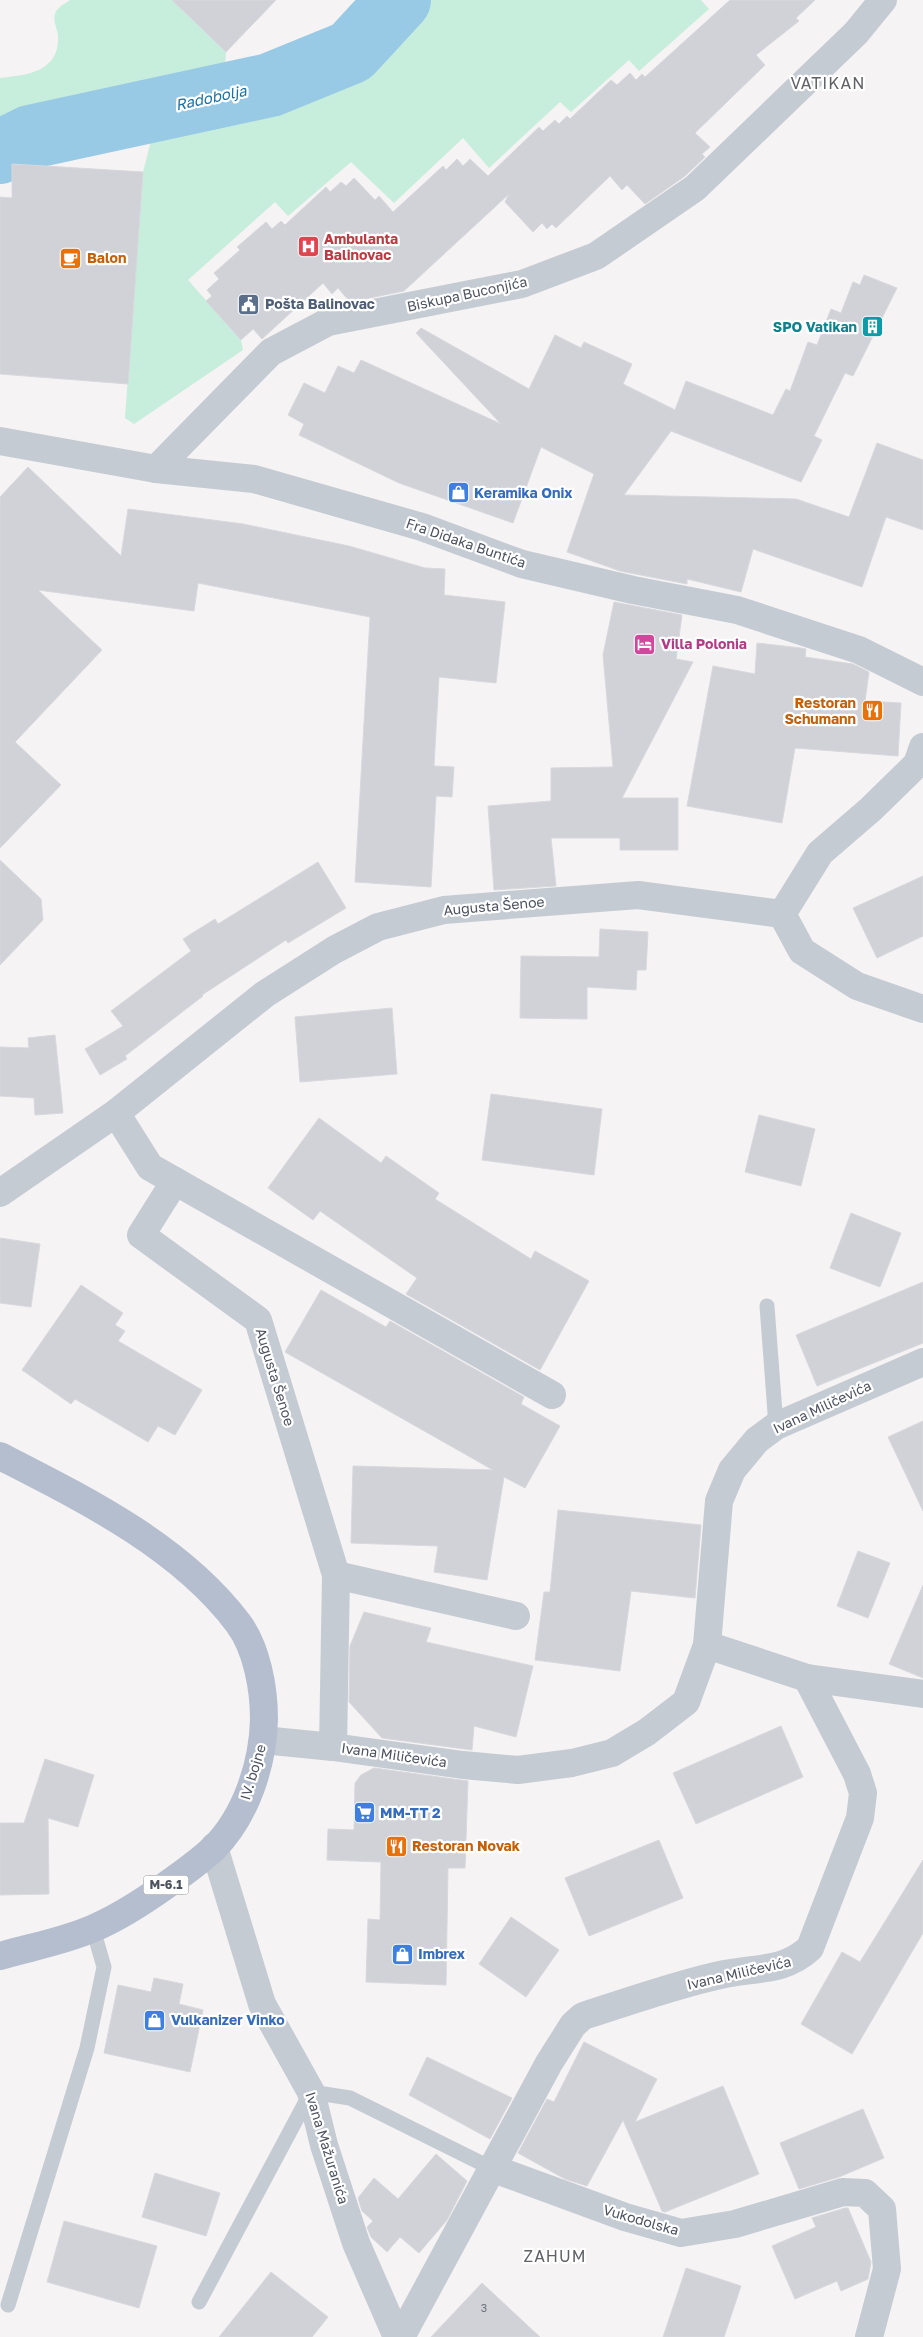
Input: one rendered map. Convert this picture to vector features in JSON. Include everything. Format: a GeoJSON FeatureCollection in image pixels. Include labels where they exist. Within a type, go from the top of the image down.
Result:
{"type":"FeatureCollection","features":[{"type":"Feature","properties":{"kind":"main road","name":"IV. bojne"},"geometry":{"type":"LineString","coordinates":[[0,1456],[71,1492],[164,1551],[214,1593],[240,1625],[257,1662],[264,1695],[263,1740],[251,1787],[236,1818],[214,1847],[177,1878],[138,1904],[93,1929],[0,1956]]}},
{"type":"Feature","properties":{"kind":"street","name":"Biskupa Buconjića"},"geometry":{"type":"LineString","coordinates":[[156,469],[271,352],[328,322],[522,284],[596,256],[695,188],[856,33],[883,0]]}},
{"type":"Feature","properties":{"kind":"street","name":"Fra Didaka Buntića"},"geometry":{"type":"LineString","coordinates":[[0,441],[156,469],[254,478],[422,527],[522,564],[633,590],[737,610],[859,650],[923,682]]}},
{"type":"Feature","properties":{"kind":"street"},"geometry":{"type":"LineString","coordinates":[[923,747],[917,764],[871,809],[820,853],[782,914],[802,951],[857,986],[923,1009]]}},
{"type":"Feature","properties":{"kind":"street","name":"Augusta Šenoe"},"geometry":{"type":"LineString","coordinates":[[0,1193],[116,1113],[265,994],[334,950],[378,927],[444,910],[638,895],[782,914]]}},
{"type":"Feature","properties":{"kind":"street"},"geometry":{"type":"LineString","coordinates":[[116,1113],[150,1167],[552,1395]]}},
{"type":"Feature","properties":{"kind":"street","name":"Augusta Šenoe"},"geometry":{"type":"LineString","coordinates":[[175,1181],[141,1236],[258,1320],[336,1575],[333,1747]]}},
{"type":"Feature","properties":{"kind":"street","name":"Ivana Miličevića"},"geometry":{"type":"LineString","coordinates":[[263,1740],[518,1770],[572,1764],[612,1753],[647,1732],[686,1702],[707,1645],[719,1501],[732,1470],[757,1440],[776,1426],[923,1362]]}},
{"type":"Feature","properties":{"kind":"street"},"geometry":{"type":"LineString","coordinates":[[336,1575],[516,1616]]}},
{"type":"Feature","properties":{"kind":"street"},"geometry":{"type":"LineString","coordinates":[[707,1645],[807,1678],[923,1694]]}},
{"type":"Feature","properties":{"kind":"street","name":"Ivana Miličevića"},"geometry":{"type":"LineString","coordinates":[[401,2337],[549,2062],[573,2025],[583,2016],[720,1974],[785,1965],[799,1958],[810,1948],[860,1818],[863,1793],[857,1774],[807,1678]]}},
{"type":"Feature","properties":{"kind":"street","name":"Ivana Mažuranića"},"geometry":{"type":"LineString","coordinates":[[214,1847],[262,2004],[311,2092],[324,2145],[356,2243],[397,2337]]}},
{"type":"Feature","properties":{"kind":"street","name":"Vukodolska"},"geometry":{"type":"LineString","coordinates":[[491,2168],[625,2216],[681,2233],[735,2224],[843,2192],[865,2193],[882,2209],[887,2269],[868,2337]]}},
{"type":"Feature","properties":{"kind":"lane"},"geometry":{"type":"LineString","coordinates":[[767,1306],[776,1426]]}},
{"type":"Feature","properties":{"kind":"lane"},"geometry":{"type":"LineString","coordinates":[[8,2304],[87,2048],[104,1967],[93,1929]]}},
{"type":"Feature","properties":{"kind":"lane"},"geometry":{"type":"LineString","coordinates":[[199,2302],[311,2092]]}},
{"type":"Feature","properties":{"kind":"lane","name":"Vukodolska"},"geometry":{"type":"LineString","coordinates":[[311,2092],[350,2098],[491,2168]]}},
{"type":"Feature","properties":{"kind":"green space"},"geometry":{"type":"Polygon","coordinates":[[[70,0],[172,0],[226,52],[223,87],[29,127],[0,135],[0,78],[31,73],[48,64],[54,57],[57,48],[58,36],[54,19],[55,13],[70,0]]]}},
{"type":"Feature","properties":{"kind":"green space"},"geometry":{"type":"Polygon","coordinates":[[[428,0],[701,0],[709,9],[639,71],[629,60],[571,112],[560,102],[489,168],[463,138],[394,203],[351,162],[288,216],[275,202],[188,280],[241,340],[243,350],[134,424],[125,418],[143,172],[154,129],[329,77],[387,41],[428,0]]]}},
{"type":"Feature","properties":{"kind":"building"},"geometry":{"type":"Polygon","coordinates":[[[172,0],[276,0],[226,52],[172,0]]]}},
{"type":"Feature","properties":{"kind":"building"},"geometry":{"type":"Polygon","coordinates":[[[730,0],[815,0],[796,18],[799,21],[756,55],[765,65],[695,133],[710,147],[702,154],[705,157],[685,176],[645,204],[627,185],[622,190],[610,176],[556,228],[552,224],[547,229],[542,223],[533,232],[505,202],[509,194],[404,291],[350,302],[338,288],[332,294],[323,283],[262,339],[253,329],[241,340],[206,301],[212,296],[207,290],[219,279],[214,273],[240,250],[237,247],[266,222],[272,229],[281,221],[285,225],[326,187],[330,192],[341,182],[346,186],[354,178],[375,200],[379,196],[393,212],[443,166],[446,170],[457,159],[463,166],[470,159],[488,176],[539,127],[543,131],[555,120],[559,124],[567,116],[570,119],[611,80],[617,85],[630,73],[636,80],[642,74],[645,77],[730,0]]]}},
{"type":"Feature","properties":{"kind":"building","name":"Balon"},"geometry":{"type":"Polygon","coordinates":[[[12,164],[143,172],[128,384],[0,374],[0,197],[12,198],[12,164]]]}},
{"type":"Feature","properties":{"kind":"building"},"geometry":{"type":"Polygon","coordinates":[[[864,275],[897,288],[853,376],[845,373],[814,436],[822,440],[801,482],[671,431],[624,495],[796,499],[849,517],[877,443],[923,460],[923,530],[886,517],[862,587],[753,549],[741,592],[687,579],[687,584],[620,571],[567,552],[594,474],[541,447],[513,523],[399,483],[299,435],[304,424],[288,415],[304,383],[325,393],[338,366],[354,373],[361,360],[501,424],[416,333],[421,328],[529,389],[555,335],[581,348],[584,342],[632,364],[623,384],[675,410],[686,381],[773,415],[786,389],[790,391],[808,342],[817,345],[831,309],[841,313],[853,282],[860,285],[864,275]]]}},
{"type":"Feature","properties":{"kind":"building"},"geometry":{"type":"Polygon","coordinates":[[[28,467],[121,556],[128,509],[243,524],[349,546],[425,568],[445,569],[444,595],[505,602],[496,683],[439,677],[434,766],[454,767],[452,797],[436,796],[431,887],[355,882],[370,617],[198,583],[194,611],[38,590],[102,650],[15,742],[61,785],[0,848],[0,497],[28,467]]]}},
{"type":"Feature","properties":{"kind":"building"},"geometry":{"type":"Polygon","coordinates":[[[614,602],[682,615],[676,659],[693,662],[622,798],[678,798],[678,850],[620,850],[620,838],[551,838],[556,886],[494,890],[488,806],[551,801],[551,768],[613,767],[603,655],[614,602]]]}},
{"type":"Feature","properties":{"kind":"building"},"geometry":{"type":"Polygon","coordinates":[[[757,643],[806,649],[805,657],[853,664],[869,672],[865,701],[901,703],[898,756],[795,748],[782,823],[687,806],[713,666],[755,674],[757,643]]]}},
{"type":"Feature","properties":{"kind":"building"},"geometry":{"type":"Polygon","coordinates":[[[0,860],[41,899],[43,920],[0,965],[0,860]]]}},
{"type":"Feature","properties":{"kind":"building"},"geometry":{"type":"Polygon","coordinates":[[[318,862],[346,908],[288,943],[286,940],[202,995],[125,1056],[127,1059],[100,1075],[85,1049],[123,1026],[111,1011],[191,951],[183,939],[215,919],[218,924],[318,862]]]}},
{"type":"Feature","properties":{"kind":"building"},"geometry":{"type":"Polygon","coordinates":[[[923,876],[923,936],[877,958],[853,908],[923,876]]]}},
{"type":"Feature","properties":{"kind":"building"},"geometry":{"type":"Polygon","coordinates":[[[600,929],[648,932],[646,970],[637,970],[636,990],[587,987],[587,1019],[520,1018],[521,956],[599,957],[600,929]]]}},
{"type":"Feature","properties":{"kind":"building"},"geometry":{"type":"Polygon","coordinates":[[[392,1008],[397,1074],[300,1082],[295,1017],[392,1008]]]}},
{"type":"Feature","properties":{"kind":"building"},"geometry":{"type":"Polygon","coordinates":[[[55,1035],[63,1113],[35,1115],[34,1098],[0,1096],[0,1047],[29,1048],[28,1038],[55,1035]]]}},
{"type":"Feature","properties":{"kind":"building"},"geometry":{"type":"Polygon","coordinates":[[[491,1094],[602,1109],[594,1175],[482,1160],[491,1094]]]}},
{"type":"Feature","properties":{"kind":"building"},"geometry":{"type":"Polygon","coordinates":[[[759,1115],[815,1129],[801,1186],[745,1172],[759,1115]]]}},
{"type":"Feature","properties":{"kind":"building"},"geometry":{"type":"Polygon","coordinates":[[[319,1118],[381,1163],[386,1156],[439,1193],[435,1199],[531,1259],[535,1251],[589,1281],[540,1370],[406,1294],[417,1278],[320,1211],[313,1220],[268,1188],[319,1118]]]}},
{"type":"Feature","properties":{"kind":"building"},"geometry":{"type":"Polygon","coordinates":[[[851,1213],[901,1233],[880,1287],[830,1268],[851,1213]]]}},
{"type":"Feature","properties":{"kind":"building"},"geometry":{"type":"Polygon","coordinates":[[[0,1238],[40,1244],[31,1307],[0,1303],[0,1238]]]}},
{"type":"Feature","properties":{"kind":"building"},"geometry":{"type":"Polygon","coordinates":[[[923,1282],[923,1343],[817,1386],[796,1335],[923,1282]]]}},
{"type":"Feature","properties":{"kind":"building"},"geometry":{"type":"Polygon","coordinates":[[[81,1285],[123,1313],[115,1325],[125,1331],[118,1341],[202,1390],[175,1435],[158,1426],[148,1442],[75,1399],[71,1404],[22,1370],[81,1285]]]}},
{"type":"Feature","properties":{"kind":"building"},"geometry":{"type":"Polygon","coordinates":[[[321,1290],[386,1327],[390,1321],[524,1397],[521,1404],[560,1426],[525,1488],[504,1477],[487,1580],[434,1572],[438,1546],[351,1543],[353,1466],[493,1470],[285,1352],[321,1290]]]}},
{"type":"Feature","properties":{"kind":"building"},"geometry":{"type":"Polygon","coordinates":[[[923,1421],[923,1511],[888,1437],[923,1421]]]}},
{"type":"Feature","properties":{"kind":"building"},"geometry":{"type":"Polygon","coordinates":[[[558,1510],[701,1525],[695,1598],[631,1591],[620,1671],[535,1660],[544,1592],[550,1592],[558,1510]]]}},
{"type":"Feature","properties":{"kind":"building"},"geometry":{"type":"Polygon","coordinates":[[[858,1551],[890,1563],[868,1618],[837,1606],[858,1551]]]}},
{"type":"Feature","properties":{"kind":"building"},"geometry":{"type":"Polygon","coordinates":[[[923,1585],[923,1678],[889,1664],[923,1585]]]}},
{"type":"Feature","properties":{"kind":"building"},"geometry":{"type":"Polygon","coordinates":[[[364,1612],[431,1628],[426,1642],[533,1666],[516,1737],[474,1726],[472,1750],[382,1738],[349,1702],[350,1646],[364,1612]]]}},
{"type":"Feature","properties":{"kind":"building"},"geometry":{"type":"Polygon","coordinates":[[[781,1726],[803,1777],[696,1824],[673,1773],[781,1726]]]}},
{"type":"Feature","properties":{"kind":"building"},"geometry":{"type":"Polygon","coordinates":[[[45,1759],[94,1775],[78,1827],[48,1818],[49,1894],[0,1895],[0,1823],[24,1823],[45,1759]]]}},
{"type":"Feature","properties":{"kind":"building"},"geometry":{"type":"Polygon","coordinates":[[[374,1768],[468,1781],[465,1868],[448,1868],[446,1985],[366,1982],[368,1919],[380,1920],[381,1862],[327,1860],[328,1829],[354,1830],[355,1783],[361,1775],[374,1768]]]}},
{"type":"Feature","properties":{"kind":"building"},"geometry":{"type":"Polygon","coordinates":[[[659,1840],[683,1898],[589,1936],[565,1878],[659,1840]]]}},
{"type":"Feature","properties":{"kind":"building"},"geometry":{"type":"Polygon","coordinates":[[[923,1860],[923,1933],[852,2054],[801,2024],[842,1952],[860,1962],[923,1860]]]}},
{"type":"Feature","properties":{"kind":"building"},"geometry":{"type":"Polygon","coordinates":[[[511,1917],[559,1950],[526,1997],[479,1964],[511,1917]]]}},
{"type":"Feature","properties":{"kind":"building"},"geometry":{"type":"Polygon","coordinates":[[[154,1978],[183,1984],[179,2004],[203,2010],[190,2072],[104,2053],[118,1985],[151,1992],[154,1978]]]}},
{"type":"Feature","properties":{"kind":"building"},"geometry":{"type":"Polygon","coordinates":[[[584,2042],[657,2079],[635,2122],[723,2086],[759,2174],[665,2212],[662,2211],[623,2120],[587,2186],[565,2179],[518,2153],[547,2099],[554,2102],[584,2042]]]}},
{"type":"Feature","properties":{"kind":"building"},"geometry":{"type":"Polygon","coordinates":[[[427,2057],[512,2098],[490,2139],[409,2095],[427,2057]]]}},
{"type":"Feature","properties":{"kind":"building"},"geometry":{"type":"Polygon","coordinates":[[[863,2109],[884,2158],[839,2177],[799,2189],[780,2143],[863,2109]]]}},
{"type":"Feature","properties":{"kind":"building"},"geometry":{"type":"Polygon","coordinates":[[[436,2154],[467,2181],[447,2220],[419,2253],[400,2237],[387,2252],[371,2237],[367,2227],[373,2221],[362,2211],[358,2198],[374,2178],[398,2199],[436,2154]]]}},
{"type":"Feature","properties":{"kind":"building"},"geometry":{"type":"Polygon","coordinates":[[[155,2173],[220,2193],[206,2236],[142,2217],[155,2173]]]}},
{"type":"Feature","properties":{"kind":"building"},"geometry":{"type":"Polygon","coordinates":[[[848,2208],[871,2262],[868,2279],[841,2291],[837,2281],[795,2299],[772,2246],[816,2227],[812,2218],[848,2208]]]}},
{"type":"Feature","properties":{"kind":"building"},"geometry":{"type":"Polygon","coordinates":[[[64,2221],[157,2246],[139,2308],[47,2282],[64,2221]]]}},
{"type":"Feature","properties":{"kind":"building"},"geometry":{"type":"Polygon","coordinates":[[[686,2268],[741,2286],[724,2337],[663,2337],[686,2268]]]}},
{"type":"Feature","properties":{"kind":"building"},"geometry":{"type":"Polygon","coordinates":[[[271,2272],[328,2317],[312,2337],[219,2337],[271,2272]]]}},
{"type":"Feature","properties":{"kind":"building"},"geometry":{"type":"Polygon","coordinates":[[[482,2283],[540,2337],[431,2337],[482,2283]]]}},
{"type":"Feature","properties":{"kind":"waterway","name":"Radobolja"},"geometry":{"type":"LineString","coordinates":[[0,152],[30,137],[270,85],[351,52],[399,0]]}},
{"type":"Feature","properties":{"kind":"place","name":"Ambulanta Balinovac"},"geometry":{"type":"Point","coordinates":[308,247]}},
{"type":"Feature","properties":{"kind":"place","name":"Balon"},"geometry":{"type":"Point","coordinates":[71,258]}},
{"type":"Feature","properties":{"kind":"place","name":"Pošta Balinovac"},"geometry":{"type":"Point","coordinates":[249,304]}},
{"type":"Feature","properties":{"kind":"place","name":"SPO Vatikan"},"geometry":{"type":"Point","coordinates":[873,327]}},
{"type":"Feature","properties":{"kind":"place","name":"Keramika Onix"},"geometry":{"type":"Point","coordinates":[458,493]}},
{"type":"Feature","properties":{"kind":"place","name":"Villa Polonia"},"geometry":{"type":"Point","coordinates":[645,644]}},
{"type":"Feature","properties":{"kind":"place","name":"Restoran Schumann"},"geometry":{"type":"Point","coordinates":[872,711]}},
{"type":"Feature","properties":{"kind":"place","name":"MM-TT 2"},"geometry":{"type":"Point","coordinates":[364,1813]}},
{"type":"Feature","properties":{"kind":"place","name":"Restoran Novak"},"geometry":{"type":"Point","coordinates":[396,1846]}},
{"type":"Feature","properties":{"kind":"place","name":"Imbrex"},"geometry":{"type":"Point","coordinates":[402,1954]}},
{"type":"Feature","properties":{"kind":"place","name":"Vulkanizer Vinko"},"geometry":{"type":"Point","coordinates":[155,2020]}},
{"type":"Feature","properties":{"kind":"district","name":"VATIKAN"},"geometry":{"type":"Point","coordinates":[828,83]}},
{"type":"Feature","properties":{"kind":"district","name":"ZAHUM"},"geometry":{"type":"Point","coordinates":[555,2256]}}]}
